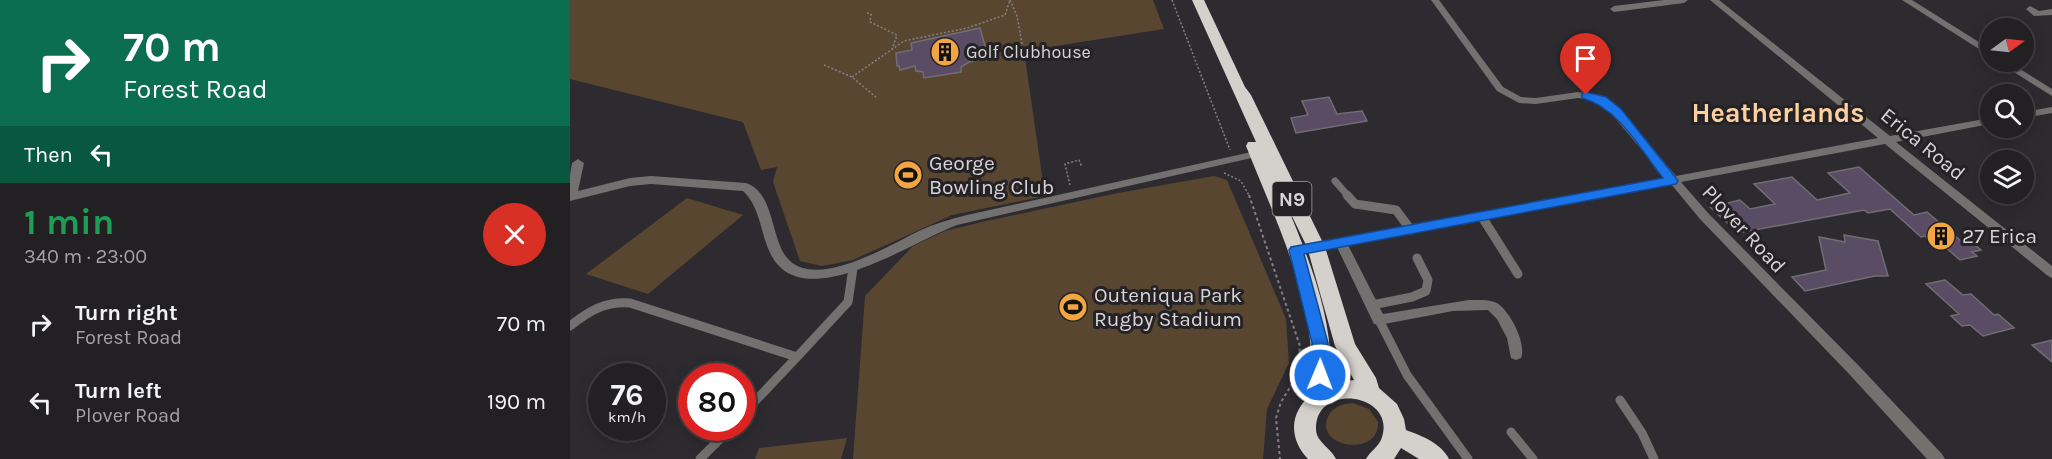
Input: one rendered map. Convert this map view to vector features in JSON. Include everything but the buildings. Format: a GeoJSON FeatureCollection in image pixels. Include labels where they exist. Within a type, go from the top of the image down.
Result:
{"type":"FeatureCollection","features":[{"type":"Feature","properties":{"kind":"highway","name":"N9"},"geometry":{"type":"LineString","coordinates":[[1198,0],[1238,88],[1235,93],[1239,107],[1316,247],[1345,346],[1368,384],[1369,392],[1387,407],[1394,420],[1394,435]]}},
{"type":"Feature","properties":{"kind":"highway","name":"N9"},"geometry":{"type":"LineString","coordinates":[[1263,153],[1296,250],[1320,343],[1319,397],[1306,415],[1304,430],[1309,444],[1324,459]]}},
{"type":"Feature","properties":{"kind":"highway"},"geometry":{"type":"LineString","coordinates":[[1319,397],[1343,388],[1369,392]]}},
{"type":"Feature","properties":{"kind":"highway"},"geometry":{"type":"LineString","coordinates":[[1382,458],[1394,435],[1418,445],[1437,459]]}},
{"type":"Feature","properties":{"kind":"street","name":"Plover Road"},"geometry":{"type":"LineString","coordinates":[[1435,0],[1505,94],[1527,101],[1578,95],[1602,100],[1617,111],[1672,181],[1937,459]]}},
{"type":"Feature","properties":{"kind":"street"},"geometry":{"type":"LineString","coordinates":[[1614,9],[1684,0]]}},
{"type":"Feature","properties":{"kind":"street","name":"Erica Road"},"geometry":{"type":"LineString","coordinates":[[1714,0],[2052,273]]}},
{"type":"Feature","properties":{"kind":"street"},"geometry":{"type":"LineString","coordinates":[[1906,0],[1980,47]]}},
{"type":"Feature","properties":{"kind":"street"},"geometry":{"type":"LineString","coordinates":[[2030,9],[2037,14],[2052,12]]}},
{"type":"Feature","properties":{"kind":"street"},"geometry":{"type":"LineString","coordinates":[[2019,72],[2052,93]]}},
{"type":"Feature","properties":{"kind":"street"},"geometry":{"type":"LineString","coordinates":[[2034,113],[2052,110]]}},
{"type":"Feature","properties":{"kind":"street"},"geometry":{"type":"LineString","coordinates":[[1296,250],[1980,123]]}},
{"type":"Feature","properties":{"kind":"street"},"geometry":{"type":"LineString","coordinates":[[578,163],[570,197],[630,182],[651,180],[746,187],[757,197],[780,256],[792,270],[821,275],[852,268],[943,226],[1263,153]]}},
{"type":"Feature","properties":{"kind":"street"},"geometry":{"type":"LineString","coordinates":[[1341,243],[1379,320],[1444,308],[1485,305],[1496,309],[1500,314],[1517,344],[1516,354]]}},
{"type":"Feature","properties":{"kind":"lane"},"geometry":{"type":"LineString","coordinates":[[1335,182],[1355,204],[1396,210],[1412,230]]}},
{"type":"Feature","properties":{"kind":"lane"},"geometry":{"type":"LineString","coordinates":[[1482,216],[1518,274]]}},
{"type":"Feature","properties":{"kind":"lane"},"geometry":{"type":"LineString","coordinates":[[1372,305],[1412,297],[1426,291],[1428,280],[1417,258]]}},
{"type":"Feature","properties":{"kind":"lane"},"geometry":{"type":"LineString","coordinates":[[756,401],[848,302],[852,268]]}},
{"type":"Feature","properties":{"kind":"lane"},"geometry":{"type":"LineString","coordinates":[[570,326],[595,307],[618,301],[797,357]]}},
{"type":"Feature","properties":{"kind":"lane"},"geometry":{"type":"LineString","coordinates":[[1379,320],[1407,375],[1468,459]]}},
{"type":"Feature","properties":{"kind":"lane"},"geometry":{"type":"LineString","coordinates":[[1620,400],[1654,459]]}},
{"type":"Feature","properties":{"kind":"lane"},"geometry":{"type":"LineString","coordinates":[[1511,432],[1533,459]]}},
{"type":"Feature","properties":{"kind":"lane"},"geometry":{"type":"LineString","coordinates":[[700,459],[718,441]]}},
{"type":"Feature","properties":{"kind":"path"},"geometry":{"type":"LineString","coordinates":[[1010,0],[1017,16],[1023,49]]}},
{"type":"Feature","properties":{"kind":"path"},"geometry":{"type":"LineString","coordinates":[[852,77],[904,41],[967,28],[1005,15],[1010,0]]}},
{"type":"Feature","properties":{"kind":"path"},"geometry":{"type":"LineString","coordinates":[[1172,0],[1230,149],[1230,153],[1226,154]]}},
{"type":"Feature","properties":{"kind":"path"},"geometry":{"type":"LineString","coordinates":[[867,13],[871,14],[870,22],[897,35],[892,49]]}},
{"type":"Feature","properties":{"kind":"path"},"geometry":{"type":"LineString","coordinates":[[824,65],[852,77],[877,98]]}},
{"type":"Feature","properties":{"kind":"path"},"geometry":{"type":"LineString","coordinates":[[1074,187],[1067,180],[1064,167],[1070,161],[1079,160],[1082,167]]}},
{"type":"Feature","properties":{"kind":"path"},"geometry":{"type":"LineString","coordinates":[[1217,171],[1241,180],[1247,189],[1300,346],[1300,370],[1277,412],[1275,426],[1280,459]]}},
{"type":"Feature","properties":{"kind":"shaded area"},"geometry":{"type":"Polygon","coordinates":[[[570,0],[1153,0],[1164,29],[1024,51],[1045,196],[952,215],[853,260],[822,266],[800,261],[773,182],[777,167],[761,170],[743,122],[570,79],[570,0]]]}},
{"type":"Feature","properties":{"kind":"shaded area","name":"Outeniqua Park Rugby Stadium"},"geometry":{"type":"Polygon","coordinates":[[[1214,176],[1227,180],[1286,319],[1289,363],[1267,409],[1263,459],[853,459],[865,296],[913,246],[945,231],[986,221],[1118,193],[1214,176]]]}},
{"type":"Feature","properties":{"kind":"shaded area"},"geometry":{"type":"Polygon","coordinates":[[[687,198],[743,215],[648,294],[586,274],[687,198]]]}},
{"type":"Feature","properties":{"kind":"shaded area"},"geometry":{"type":"Polygon","coordinates":[[[1353,403],[1369,409],[1378,422],[1376,434],[1369,441],[1347,444],[1329,435],[1326,426],[1333,409],[1353,403]]]}},
{"type":"Feature","properties":{"kind":"shaded area"},"geometry":{"type":"Polygon","coordinates":[[[847,438],[841,459],[755,459],[759,448],[847,438]]]}},
{"type":"Feature","properties":{"kind":"place","name":"Golf Clubhouse"},"geometry":{"type":"Point","coordinates":[945,52]}},
{"type":"Feature","properties":{"kind":"place","name":"George Bowling Club"},"geometry":{"type":"Point","coordinates":[908,175]}},
{"type":"Feature","properties":{"kind":"place","name":"27 Erica"},"geometry":{"type":"Point","coordinates":[1941,236]}},
{"type":"Feature","properties":{"kind":"place","name":"Outeniqua Park Rugby Stadium"},"geometry":{"type":"Point","coordinates":[1073,307]}},
{"type":"Feature","properties":{"kind":"district","name":"Heatherlands"},"geometry":{"type":"Point","coordinates":[1778,113]}},
{"type":"Feature","properties":{"kind":"route"},"geometry":{"type":"LineString","coordinates":[[1320,375],[1320,343],[1296,250],[1672,181],[1617,111],[1602,100],[1586,95]]}}]}
